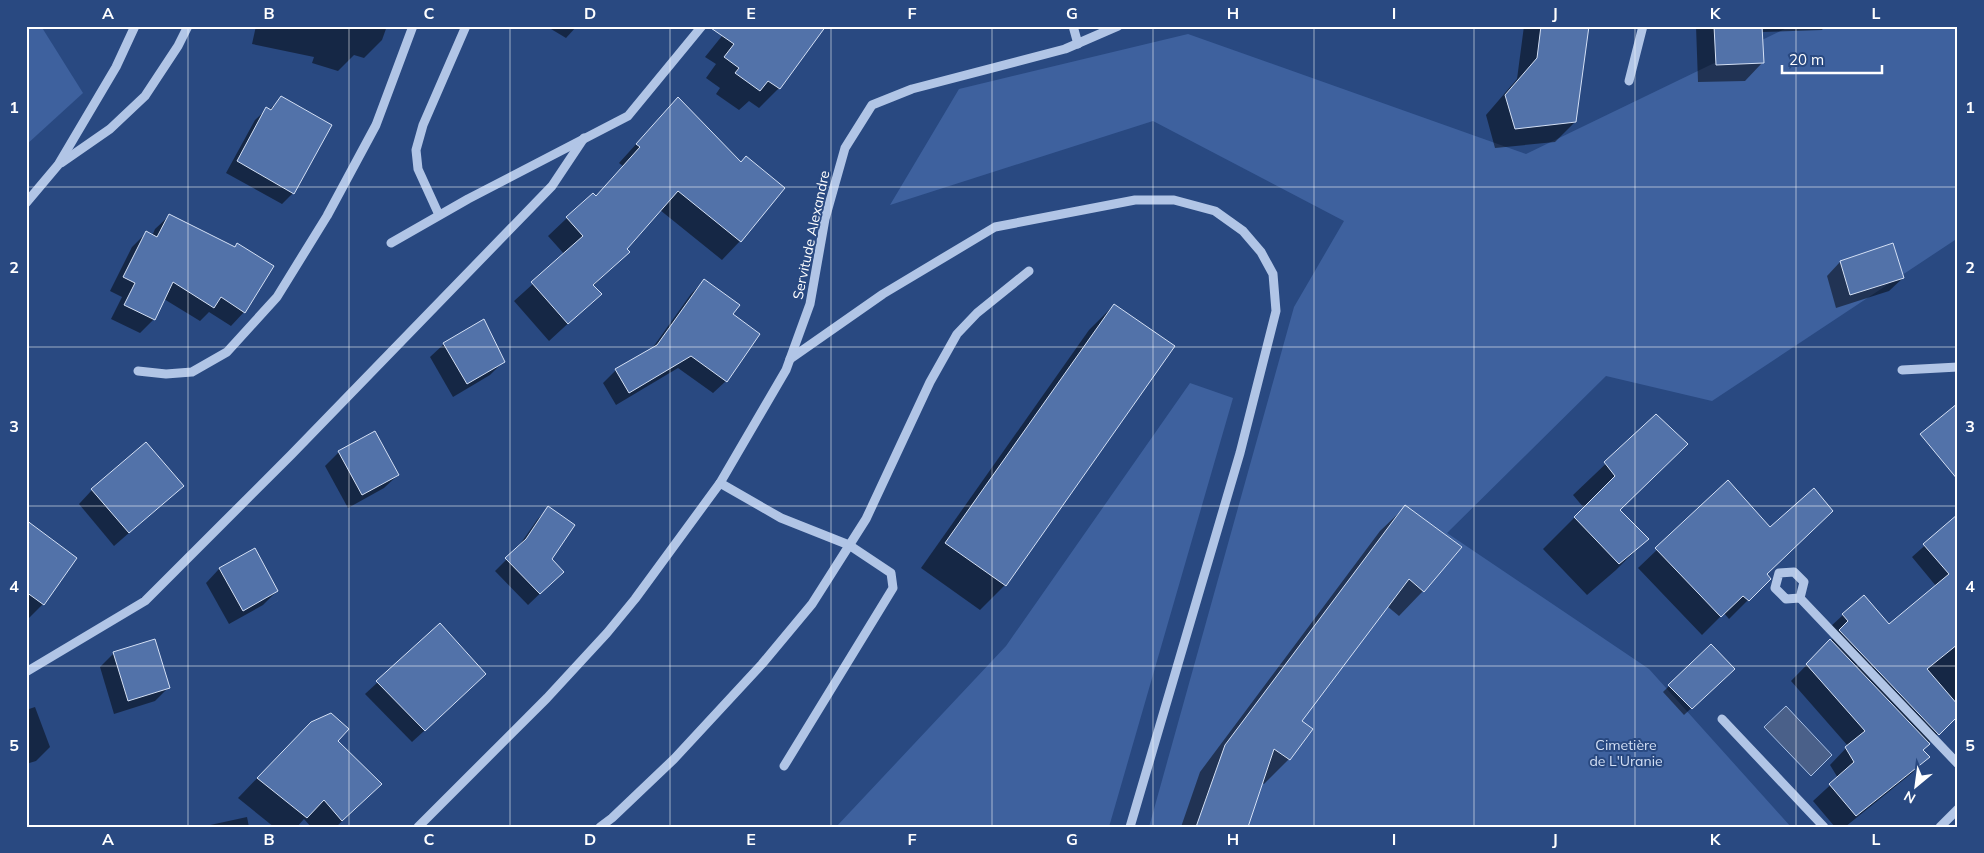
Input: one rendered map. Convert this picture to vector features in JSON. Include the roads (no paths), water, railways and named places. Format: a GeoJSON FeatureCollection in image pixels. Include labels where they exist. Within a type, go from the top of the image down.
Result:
{"type":"FeatureCollection","features":[{"type":"Feature","properties":{"kind":"street"},"geometry":{"type":"LineString","coordinates":[[26,204],[58,166],[116,67],[135,26]]}},
{"type":"Feature","properties":{"kind":"street"},"geometry":{"type":"LineString","coordinates":[[58,166],[110,129],[146,96],[178,46],[188,26]]}},
{"type":"Feature","properties":{"kind":"street"},"geometry":{"type":"LineString","coordinates":[[138,371],[166,374],[192,372],[227,352],[278,297],[327,216],[376,125],[413,26]]}},
{"type":"Feature","properties":{"kind":"street"},"geometry":{"type":"LineString","coordinates":[[439,215],[418,169],[416,150],[422,125],[466,26]]}},
{"type":"Feature","properties":{"kind":"street"},"geometry":{"type":"LineString","coordinates":[[391,243],[439,215],[628,116],[702,26]]}},
{"type":"Feature","properties":{"kind":"street"},"geometry":{"type":"LineString","coordinates":[[1073,26],[1078,44]]}},
{"type":"Feature","properties":{"kind":"street","name":"Servitude Alexandre"},"geometry":{"type":"LineString","coordinates":[[418,827],[547,698],[607,633],[635,599],[720,483],[786,370],[810,304],[826,220],[845,148],[872,106],[912,89],[1065,50],[1118,26]]}},
{"type":"Feature","properties":{"kind":"street"},"geometry":{"type":"LineString","coordinates":[[1629,82],[1643,26]]}},
{"type":"Feature","properties":{"kind":"street"},"geometry":{"type":"LineString","coordinates":[[26,672],[144,602],[291,456],[552,186],[584,138]]}},
{"type":"Feature","properties":{"kind":"street"},"geometry":{"type":"LineString","coordinates":[[790,359],[883,294],[996,227],[1135,200],[1174,200],[1215,211],[1243,231],[1262,252],[1273,274],[1276,311],[1240,453],[1130,827]]}},
{"type":"Feature","properties":{"kind":"street"},"geometry":{"type":"LineString","coordinates":[[600,827],[674,759],[762,664],[812,604],[866,519],[930,382],[957,334],[1002,292],[1029,271]]}},
{"type":"Feature","properties":{"kind":"street"},"geometry":{"type":"LineString","coordinates":[[1902,370],[1958,366]]}},
{"type":"Feature","properties":{"kind":"street"},"geometry":{"type":"LineString","coordinates":[[720,483],[781,518],[849,545],[891,572],[893,588],[784,766]]}},
{"type":"Feature","properties":{"kind":"street"},"geometry":{"type":"LineString","coordinates":[[1800,598],[1958,764]]}},
{"type":"Feature","properties":{"kind":"street"},"geometry":{"type":"LineString","coordinates":[[1722,719],[1824,827]]}},
{"type":"Feature","properties":{"kind":"street"},"geometry":{"type":"LineString","coordinates":[[1940,827],[1958,809]]}},
{"type":"Feature","properties":{"kind":"park label","name":"Cimetière de L'Uranie"},"geometry":{"type":"Point","coordinates":[1626,754]}}]}
